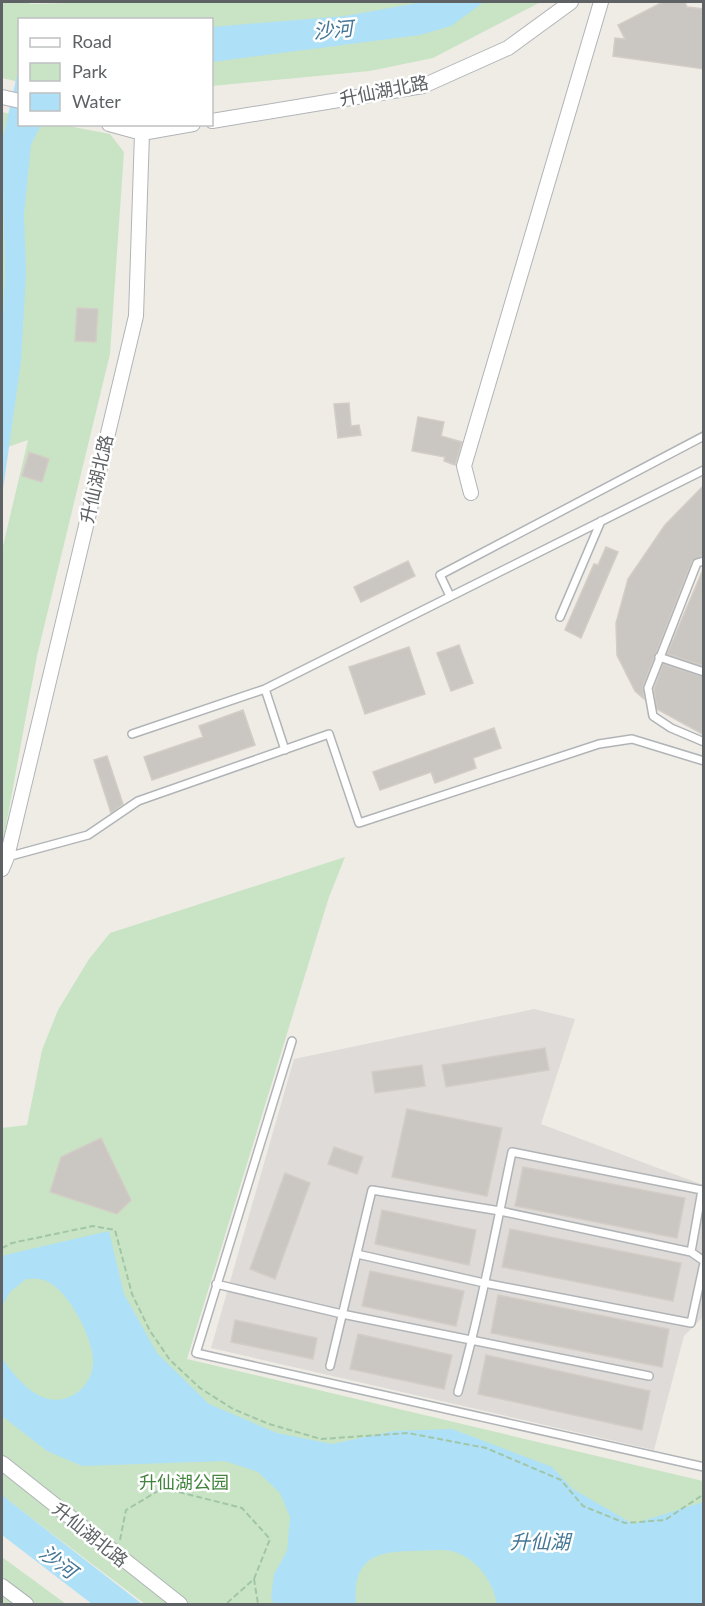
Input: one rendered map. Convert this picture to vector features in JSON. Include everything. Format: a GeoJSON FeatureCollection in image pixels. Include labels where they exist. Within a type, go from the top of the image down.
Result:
{"type":"FeatureCollection","features":[{"type":"Feature","properties":{"kind":"street","name":"升仙湖北路"},"geometry":{"type":"LineString","coordinates":[[213,121],[423,86],[508,48],[571,2]]}},
{"type":"Feature","properties":{"kind":"street"},"geometry":{"type":"LineString","coordinates":[[471,493],[464,466],[601,2]]}},
{"type":"Feature","properties":{"kind":"street"},"geometry":{"type":"LineString","coordinates":[[2,97],[18,101]]}},
{"type":"Feature","properties":{"kind":"street"},"geometry":{"type":"LineString","coordinates":[[116,126],[142,133],[182,126]]}},
{"type":"Feature","properties":{"kind":"street","name":"升仙湖北路"},"geometry":{"type":"LineString","coordinates":[[4,863],[136,316],[142,133]]}},
{"type":"Feature","properties":{"kind":"street","name":"升仙湖北路"},"geometry":{"type":"LineString","coordinates":[[2,1463],[180,1605]]}},
{"type":"Feature","properties":{"kind":"street"},"geometry":{"type":"LineString","coordinates":[[2,1586],[26,1605]]}},
{"type":"Feature","properties":{"kind":"lane"},"geometry":{"type":"LineString","coordinates":[[450,596],[440,575],[704,436]]}},
{"type":"Feature","properties":{"kind":"lane"},"geometry":{"type":"LineString","coordinates":[[132,734],[265,689],[704,470]]}},
{"type":"Feature","properties":{"kind":"lane"},"geometry":{"type":"LineString","coordinates":[[560,616],[601,521]]}},
{"type":"Feature","properties":{"kind":"lane"},"geometry":{"type":"LineString","coordinates":[[704,561],[697,563],[648,688],[653,716],[671,728],[704,742]]}},
{"type":"Feature","properties":{"kind":"lane"},"geometry":{"type":"LineString","coordinates":[[659,657],[704,672]]}},
{"type":"Feature","properties":{"kind":"lane"},"geometry":{"type":"LineString","coordinates":[[265,689],[285,750]]}},
{"type":"Feature","properties":{"kind":"lane"},"geometry":{"type":"LineString","coordinates":[[4,863],[88,835],[138,801],[329,734],[359,823],[599,744],[632,739],[704,761]]}},
{"type":"Feature","properties":{"kind":"lane"},"geometry":{"type":"LineString","coordinates":[[292,1041],[196,1353],[704,1467]]}},
{"type":"Feature","properties":{"kind":"lane"},"geometry":{"type":"LineString","coordinates":[[458,1392],[472,1340],[512,1152],[702,1190],[691,1252]]}},
{"type":"Feature","properties":{"kind":"lane"},"geometry":{"type":"LineString","coordinates":[[330,1366],[372,1190],[500,1211],[691,1252],[704,1262],[691,1323],[484,1283],[357,1254]]}},
{"type":"Feature","properties":{"kind":"lane"},"geometry":{"type":"LineString","coordinates":[[216,1284],[342,1314],[649,1376]]}},
{"type":"Feature","properties":{"kind":"path"},"geometry":{"type":"LineString","coordinates":[[2,1248],[12,1243],[93,1226],[115,1230],[132,1294],[150,1331],[170,1360],[200,1388],[233,1409],[269,1424],[321,1439],[408,1433],[486,1448],[561,1480],[583,1506],[625,1523],[665,1520],[704,1494]]}},
{"type":"Feature","properties":{"kind":"path"},"geometry":{"type":"LineString","coordinates":[[118,1549],[126,1510],[163,1488],[242,1508],[270,1539],[254,1579],[226,1605]]}},
{"type":"Feature","properties":{"kind":"path"},"geometry":{"type":"LineString","coordinates":[[254,1579],[258,1605]]}},
{"type":"Feature","properties":{"kind":"shaded area"},"geometry":{"type":"Polygon","coordinates":[[[534,1009],[575,1019],[541,1124],[703,1185],[703,1317],[684,1336],[654,1450],[211,1348],[294,1059],[534,1009]]]}},
{"type":"Feature","properties":{"kind":"green space"},"geometry":{"type":"Polygon","coordinates":[[[2,2],[29,2],[30,4],[541,2],[433,58],[370,71],[213,86],[213,18],[18,18],[18,82],[2,78],[2,2]]]}},
{"type":"Feature","properties":{"kind":"green space"},"geometry":{"type":"Polygon","coordinates":[[[2,112],[18,116],[18,126],[68,126],[110,134],[124,152],[110,354],[37,656],[2,848],[2,550],[28,440],[2,449],[2,112]]]}},
{"type":"Feature","properties":{"kind":"green space","name":"升仙湖公园"},"geometry":{"type":"Polygon","coordinates":[[[345,857],[329,897],[187,1359],[703,1481],[703,1604],[145,1604],[2,1496],[2,1128],[27,1125],[42,1050],[58,1010],[89,959],[110,933],[345,857]]]}},
{"type":"Feature","properties":{"kind":"green space"},"geometry":{"type":"Polygon","coordinates":[[[2,1557],[66,1604],[2,1604],[2,1557]]]}},
{"type":"Feature","properties":{"kind":"water","name":"沙河"},"geometry":{"type":"Polygon","coordinates":[[[423,2],[484,2],[451,26],[420,35],[213,62],[213,27],[345,16],[423,2]]]}},
{"type":"Feature","properties":{"kind":"water"},"geometry":{"type":"Polygon","coordinates":[[[18,70],[18,126],[40,126],[31,145],[24,215],[26,272],[21,361],[2,497],[2,341],[5,270],[2,142],[18,70]]]}},
{"type":"Feature","properties":{"kind":"water","name":"升仙湖"},"geometry":{"type":"Polygon","coordinates":[[[109,1231],[124,1294],[157,1353],[209,1404],[277,1433],[332,1444],[394,1431],[452,1429],[552,1467],[573,1489],[633,1524],[703,1502],[703,1604],[497,1604],[492,1587],[475,1564],[460,1554],[438,1550],[400,1551],[377,1556],[368,1561],[358,1577],[356,1604],[274,1604],[271,1598],[274,1574],[287,1551],[290,1517],[280,1493],[258,1472],[225,1461],[82,1466],[47,1451],[2,1416],[2,1358],[24,1385],[42,1397],[53,1400],[64,1399],[79,1391],[87,1381],[93,1364],[89,1342],[78,1316],[62,1293],[53,1285],[42,1279],[26,1279],[10,1292],[2,1306],[2,1258],[5,1255],[109,1231]]]}},
{"type":"Feature","properties":{"kind":"water","name":"沙河"},"geometry":{"type":"Polygon","coordinates":[[[2,1494],[142,1604],[92,1604],[2,1535],[2,1494]]]}},
{"type":"Feature","properties":{"kind":"building"},"geometry":{"type":"Polygon","coordinates":[[[663,2],[685,2],[687,7],[704,9],[704,69],[613,56],[615,38],[625,39],[618,25],[663,2]]]}},
{"type":"Feature","properties":{"kind":"building"},"geometry":{"type":"Polygon","coordinates":[[[77,308],[98,309],[96,342],[75,341],[77,308]]]}},
{"type":"Feature","properties":{"kind":"building"},"geometry":{"type":"Polygon","coordinates":[[[349,403],[351,426],[359,425],[361,435],[338,438],[334,404],[349,403]]]}},
{"type":"Feature","properties":{"kind":"building"},"geometry":{"type":"Polygon","coordinates":[[[418,417],[444,422],[441,436],[462,442],[455,465],[444,461],[445,457],[412,451],[418,417]]]}},
{"type":"Feature","properties":{"kind":"building"},"geometry":{"type":"Polygon","coordinates":[[[29,452],[49,459],[42,482],[22,476],[29,452]]]}},
{"type":"Feature","properties":{"kind":"building"},"geometry":{"type":"Polygon","coordinates":[[[704,485],[704,555],[692,561],[643,686],[644,699],[635,691],[617,655],[616,623],[628,579],[665,525],[704,485]]]}},
{"type":"Feature","properties":{"kind":"building"},"geometry":{"type":"Polygon","coordinates":[[[606,547],[618,552],[581,638],[565,630],[594,564],[598,565],[606,547]]]}},
{"type":"Feature","properties":{"kind":"building"},"geometry":{"type":"Polygon","coordinates":[[[408,561],[415,576],[361,602],[354,587],[408,561]]]}},
{"type":"Feature","properties":{"kind":"building"},"geometry":{"type":"Polygon","coordinates":[[[704,567],[704,666],[667,654],[704,567]]]}},
{"type":"Feature","properties":{"kind":"building"},"geometry":{"type":"Polygon","coordinates":[[[459,645],[473,683],[451,691],[437,653],[459,645]]]}},
{"type":"Feature","properties":{"kind":"building"},"geometry":{"type":"Polygon","coordinates":[[[409,647],[425,694],[365,714],[349,667],[409,647]]]}},
{"type":"Feature","properties":{"kind":"building"},"geometry":{"type":"Polygon","coordinates":[[[663,664],[704,677],[704,735],[657,709],[654,689],[663,664]]]}},
{"type":"Feature","properties":{"kind":"building"},"geometry":{"type":"Polygon","coordinates":[[[243,710],[255,745],[152,780],[144,757],[203,737],[199,726],[243,710]]]}},
{"type":"Feature","properties":{"kind":"building"},"geometry":{"type":"Polygon","coordinates":[[[494,728],[501,748],[473,758],[476,768],[435,783],[431,772],[380,790],[373,772],[494,728]]]}},
{"type":"Feature","properties":{"kind":"building"},"geometry":{"type":"Polygon","coordinates":[[[107,756],[123,804],[111,813],[94,760],[107,756]]]}},
{"type":"Feature","properties":{"kind":"building"},"geometry":{"type":"Polygon","coordinates":[[[545,1048],[549,1070],[446,1087],[442,1065],[545,1048]]]}},
{"type":"Feature","properties":{"kind":"building"},"geometry":{"type":"Polygon","coordinates":[[[422,1065],[425,1086],[375,1093],[372,1072],[422,1065]]]}},
{"type":"Feature","properties":{"kind":"building"},"geometry":{"type":"Polygon","coordinates":[[[407,1109],[502,1128],[487,1196],[392,1177],[407,1109]]]}},
{"type":"Feature","properties":{"kind":"building"},"geometry":{"type":"Polygon","coordinates":[[[101,1138],[131,1200],[117,1214],[50,1192],[61,1157],[101,1138]]]}},
{"type":"Feature","properties":{"kind":"building"},"geometry":{"type":"Polygon","coordinates":[[[334,1147],[363,1157],[357,1174],[328,1164],[334,1147]]]}},
{"type":"Feature","properties":{"kind":"building"},"geometry":{"type":"Polygon","coordinates":[[[523,1167],[685,1198],[677,1238],[515,1206],[523,1167]]]}},
{"type":"Feature","properties":{"kind":"building"},"geometry":{"type":"Polygon","coordinates":[[[285,1173],[310,1183],[275,1279],[250,1269],[285,1173]]]}},
{"type":"Feature","properties":{"kind":"building"},"geometry":{"type":"Polygon","coordinates":[[[382,1210],[476,1230],[469,1265],[375,1244],[382,1210]]]}},
{"type":"Feature","properties":{"kind":"building"},"geometry":{"type":"Polygon","coordinates":[[[510,1229],[681,1263],[673,1301],[502,1267],[510,1229]]]}},
{"type":"Feature","properties":{"kind":"building"},"geometry":{"type":"Polygon","coordinates":[[[370,1271],[464,1291],[456,1326],[362,1306],[370,1271]]]}},
{"type":"Feature","properties":{"kind":"building"},"geometry":{"type":"Polygon","coordinates":[[[498,1295],[669,1329],[662,1367],[491,1333],[498,1295]]]}},
{"type":"Feature","properties":{"kind":"building"},"geometry":{"type":"Polygon","coordinates":[[[235,1320],[317,1338],[313,1359],[231,1342],[235,1320]]]}},
{"type":"Feature","properties":{"kind":"building"},"geometry":{"type":"Polygon","coordinates":[[[358,1334],[452,1355],[444,1389],[350,1369],[358,1334]]]}},
{"type":"Feature","properties":{"kind":"building"},"geometry":{"type":"Polygon","coordinates":[[[486,1355],[650,1391],[642,1430],[478,1394],[486,1355]]]}}]}
